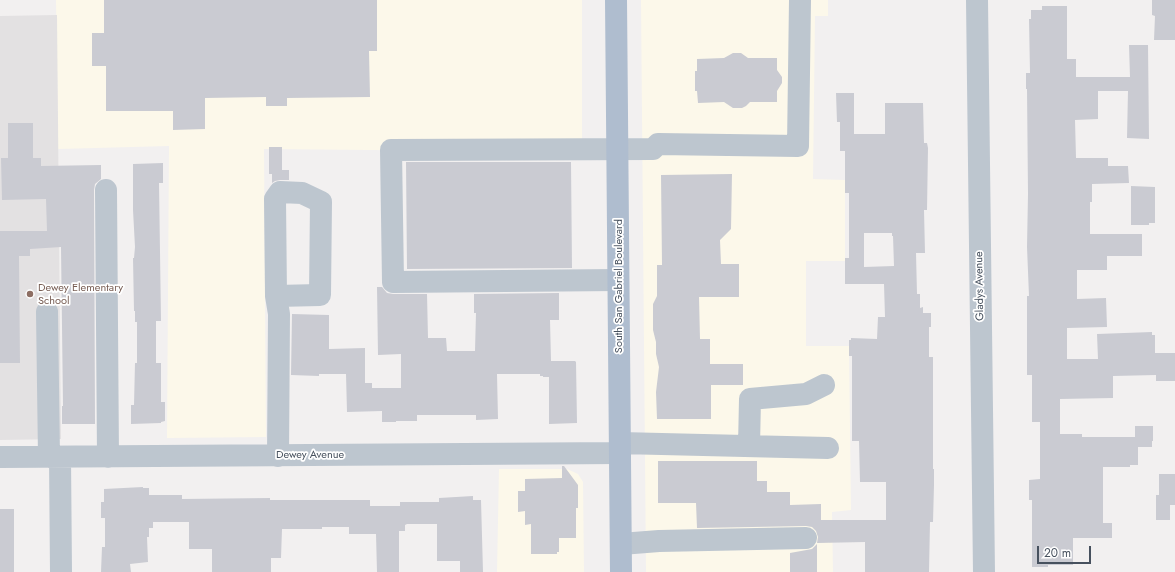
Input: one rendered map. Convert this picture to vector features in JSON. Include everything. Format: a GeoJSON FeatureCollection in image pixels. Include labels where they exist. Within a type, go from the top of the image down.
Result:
{"type":"FeatureCollection","features":[{"type":"Feature","properties":{"kind":"main road","name":"South San Gabriel Boulevard"},"geometry":{"type":"LineString","coordinates":[[616,0],[621,572]]}},
{"type":"Feature","properties":{"kind":"street"},"geometry":{"type":"LineString","coordinates":[[618,280],[575,279],[393,282],[391,150],[574,149],[653,138],[658,144],[798,146],[800,0]]}},
{"type":"Feature","properties":{"kind":"street","name":"Gladys Avenue"},"geometry":{"type":"LineString","coordinates":[[977,0],[984,572]]}},
{"type":"Feature","properties":{"kind":"street"},"geometry":{"type":"LineString","coordinates":[[106,190],[108,457]]}},
{"type":"Feature","properties":{"kind":"street"},"geometry":{"type":"LineString","coordinates":[[276,296],[320,295],[321,202],[302,193],[280,192],[275,199],[276,296],[279,314],[278,456]]}},
{"type":"Feature","properties":{"kind":"street"},"geometry":{"type":"LineString","coordinates":[[47,312],[61,572]]}},
{"type":"Feature","properties":{"kind":"street"},"geometry":{"type":"LineString","coordinates":[[749,446],[750,399],[806,394],[824,385]]}},
{"type":"Feature","properties":{"kind":"street","name":"Dewey Avenue"},"geometry":{"type":"LineString","coordinates":[[0,457],[278,456],[749,446],[828,448]]}},
{"type":"Feature","properties":{"kind":"street"},"geometry":{"type":"LineString","coordinates":[[621,544],[659,541],[806,538]]}},
{"type":"Feature","properties":{"kind":"shaded area"},"geometry":{"type":"Polygon","coordinates":[[[56,0],[582,0],[582,152],[264,149],[266,437],[167,438],[169,146],[58,149],[56,0]]]}},
{"type":"Feature","properties":{"kind":"shaded area"},"geometry":{"type":"Polygon","coordinates":[[[641,0],[828,0],[828,16],[815,16],[813,179],[845,180],[845,261],[806,261],[806,346],[849,346],[851,510],[832,512],[833,572],[646,572],[641,0]]]}},
{"type":"Feature","properties":{"kind":"shaded area","name":"Dewey Elementary School"},"geometry":{"type":"Polygon","coordinates":[[[57,15],[61,439],[0,440],[0,16],[57,15]]]}},
{"type":"Feature","properties":{"kind":"shaded area"},"geometry":{"type":"Polygon","coordinates":[[[499,469],[567,469],[578,474],[583,482],[584,572],[497,572],[499,469]]]}},
{"type":"Feature","properties":{"kind":"building"},"geometry":{"type":"Polygon","coordinates":[[[104,0],[377,0],[377,51],[369,51],[370,97],[287,98],[287,106],[266,106],[266,97],[205,98],[205,129],[173,130],[173,111],[106,111],[106,66],[92,66],[92,33],[104,33],[104,0]]]}},
{"type":"Feature","properties":{"kind":"building"},"geometry":{"type":"Polygon","coordinates":[[[1152,0],[1175,0],[1175,40],[1154,40],[1155,16],[1152,15],[1152,0]]]}},
{"type":"Feature","properties":{"kind":"building"},"geometry":{"type":"Polygon","coordinates":[[[1042,6],[1067,6],[1067,59],[1076,59],[1076,77],[1130,77],[1129,45],[1148,45],[1149,139],[1127,138],[1128,91],[1098,91],[1098,119],[1075,120],[1076,158],[1108,158],[1108,166],[1128,166],[1129,183],[1092,184],[1092,202],[1090,202],[1090,234],[1142,234],[1142,256],[1107,256],[1107,270],[1077,270],[1077,299],[1106,298],[1107,327],[1067,328],[1067,359],[1098,359],[1097,334],[1152,332],[1152,335],[1155,335],[1155,353],[1175,353],[1175,381],[1156,381],[1156,375],[1113,376],[1113,398],[1060,399],[1060,434],[1082,434],[1082,437],[1135,437],[1135,426],[1153,426],[1152,447],[1138,447],[1138,465],[1130,465],[1130,467],[1103,467],[1103,523],[1112,523],[1112,538],[1073,538],[1073,565],[1048,565],[1048,567],[1032,567],[1032,500],[1029,500],[1029,480],[1040,479],[1040,422],[1032,422],[1032,375],[1027,375],[1027,296],[1029,296],[1027,247],[1028,194],[1026,73],[1030,73],[1029,19],[1031,19],[1031,10],[1042,10],[1042,6]]]}},
{"type":"Feature","properties":{"kind":"building"},"geometry":{"type":"Polygon","coordinates":[[[733,53],[741,53],[748,58],[777,58],[777,70],[782,77],[782,83],[777,91],[777,102],[750,102],[742,108],[733,108],[724,102],[698,103],[697,91],[695,91],[695,71],[697,71],[697,59],[724,58],[733,53]]]}},
{"type":"Feature","properties":{"kind":"building"},"geometry":{"type":"Polygon","coordinates":[[[836,93],[854,93],[854,134],[885,134],[885,103],[923,103],[924,143],[927,143],[928,148],[927,210],[924,210],[925,253],[916,253],[917,294],[920,294],[920,308],[923,307],[923,313],[931,313],[931,327],[929,327],[929,357],[933,357],[934,485],[933,522],[930,522],[929,572],[865,572],[865,542],[817,543],[818,537],[816,531],[812,527],[806,526],[697,528],[696,503],[658,503],[658,461],[757,461],[757,481],[767,481],[767,492],[790,492],[790,505],[821,504],[821,520],[886,520],[886,482],[860,482],[859,441],[852,441],[852,356],[849,356],[849,340],[851,340],[851,338],[877,339],[878,317],[885,317],[884,284],[845,284],[845,258],[849,258],[849,193],[845,193],[845,151],[840,151],[840,122],[837,122],[836,93]],[[864,233],[864,267],[894,266],[892,233],[864,233]]]}},
{"type":"Feature","properties":{"kind":"building"},"geometry":{"type":"Polygon","coordinates":[[[8,123],[33,123],[33,158],[41,158],[41,166],[101,165],[101,179],[95,184],[94,190],[95,424],[62,424],[61,247],[30,249],[30,256],[19,256],[20,363],[0,363],[0,231],[47,231],[46,199],[2,200],[1,158],[8,158],[8,123]]]}},
{"type":"Feature","properties":{"kind":"building"},"geometry":{"type":"Polygon","coordinates":[[[269,147],[282,147],[282,170],[289,170],[289,180],[280,180],[272,183],[272,174],[269,174],[269,147]]]}},
{"type":"Feature","properties":{"kind":"building"},"geometry":{"type":"Polygon","coordinates":[[[406,162],[571,162],[572,268],[407,269],[406,162]]]}},
{"type":"Feature","properties":{"kind":"building"},"geometry":{"type":"Polygon","coordinates":[[[163,163],[163,183],[159,183],[161,321],[156,321],[156,363],[161,363],[161,402],[165,402],[165,421],[161,423],[131,424],[131,405],[134,405],[135,363],[137,363],[137,322],[135,322],[134,311],[133,258],[135,247],[133,164],[163,163]]]}},
{"type":"Feature","properties":{"kind":"building"},"geometry":{"type":"Polygon","coordinates":[[[732,174],[731,229],[720,240],[721,264],[739,264],[739,297],[699,297],[700,339],[710,339],[710,364],[743,364],[743,385],[711,385],[711,419],[657,419],[656,392],[659,367],[653,330],[653,304],[657,296],[657,265],[662,265],[661,175],[732,174]]]}},
{"type":"Feature","properties":{"kind":"building"},"geometry":{"type":"Polygon","coordinates":[[[1131,186],[1155,187],[1155,223],[1149,223],[1149,225],[1131,225],[1131,186]]]}},
{"type":"Feature","properties":{"kind":"building"},"geometry":{"type":"Polygon","coordinates":[[[377,287],[382,287],[387,293],[393,294],[427,294],[428,338],[446,338],[447,351],[475,351],[476,313],[474,313],[474,294],[559,293],[559,320],[550,320],[551,361],[576,362],[577,423],[549,424],[549,377],[540,376],[540,374],[497,374],[498,419],[476,420],[476,415],[417,415],[417,421],[396,422],[382,422],[382,411],[347,412],[346,374],[319,374],[319,376],[291,375],[292,314],[329,315],[329,349],[365,348],[365,383],[372,383],[372,388],[401,388],[401,354],[378,355],[377,287]]]}},
{"type":"Feature","properties":{"kind":"building"},"geometry":{"type":"Polygon","coordinates":[[[562,466],[564,466],[578,485],[576,538],[559,538],[559,552],[557,552],[557,554],[531,554],[531,524],[525,525],[525,511],[518,512],[518,491],[525,491],[525,479],[562,478],[562,466]]]}},
{"type":"Feature","properties":{"kind":"building"},"geometry":{"type":"Polygon","coordinates":[[[1159,474],[1175,474],[1175,505],[1170,505],[1170,520],[1156,520],[1156,495],[1159,495],[1159,474]]]}},
{"type":"Feature","properties":{"kind":"building"},"geometry":{"type":"Polygon","coordinates":[[[149,488],[149,495],[182,495],[182,499],[270,498],[270,500],[370,500],[370,506],[400,506],[400,502],[439,502],[439,498],[473,496],[473,500],[481,500],[483,572],[460,572],[460,561],[437,561],[437,524],[407,524],[405,525],[405,531],[399,531],[399,572],[377,572],[376,534],[349,534],[349,527],[322,527],[322,529],[282,529],[281,558],[271,558],[271,572],[212,572],[212,549],[189,549],[189,522],[153,522],[153,528],[149,528],[149,537],[147,537],[148,562],[130,564],[131,572],[101,572],[102,547],[105,547],[105,518],[101,518],[101,502],[104,502],[104,489],[149,488]]]}},
{"type":"Feature","properties":{"kind":"building"},"geometry":{"type":"Polygon","coordinates":[[[0,509],[14,509],[14,572],[0,572],[0,509]]]}},
{"type":"Feature","properties":{"kind":"building"},"geometry":{"type":"Polygon","coordinates":[[[817,544],[817,572],[790,572],[790,553],[812,549],[817,544]]]}},
{"type":"Feature","properties":{"kind":"place","name":"Dewey Elementary School"},"geometry":{"type":"Point","coordinates":[30,294]}}]}
